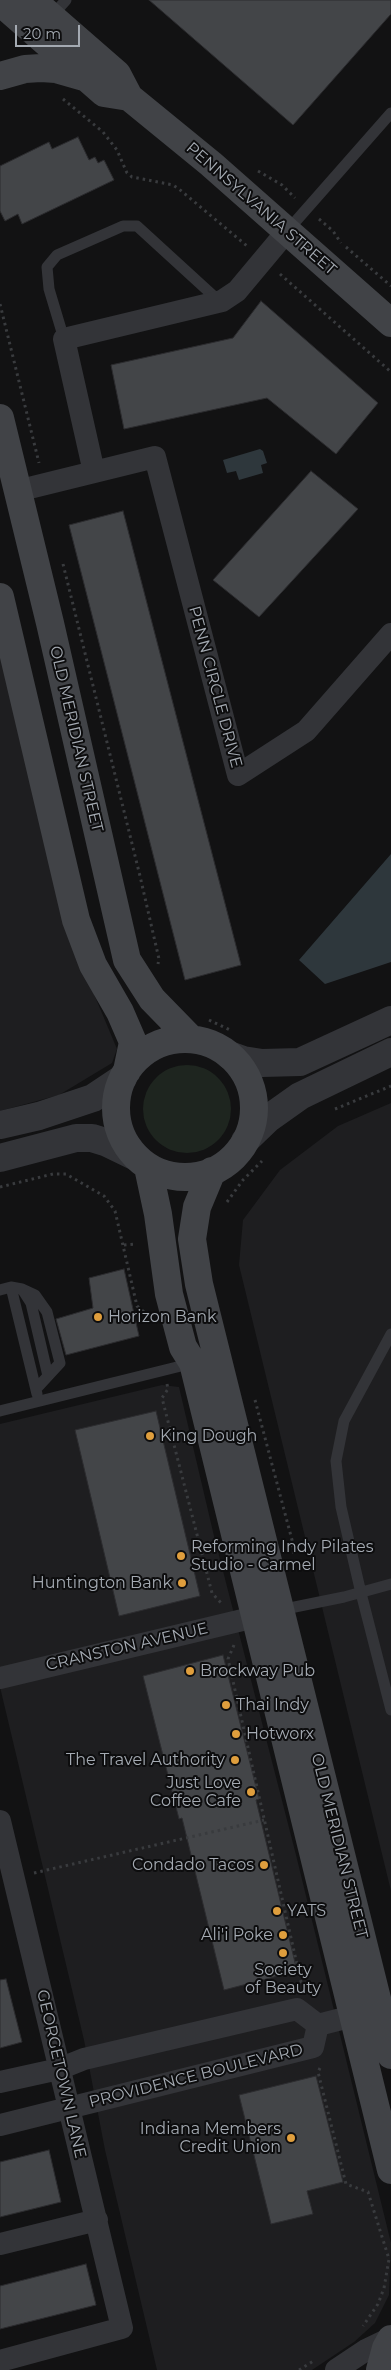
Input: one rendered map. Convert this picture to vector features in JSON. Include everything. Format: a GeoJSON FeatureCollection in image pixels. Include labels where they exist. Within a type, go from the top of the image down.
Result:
{"type":"FeatureCollection","features":[{"type":"Feature","properties":{"kind":"main road"},"geometry":{"type":"LineString","coordinates":[[0,2],[104,93],[129,97]]}},
{"type":"Feature","properties":{"kind":"main road","name":"PENNSYLVANIA STREET"},"geometry":{"type":"LineString","coordinates":[[49,6],[117,74],[129,97],[288,230],[391,323]]}},
{"type":"Feature","properties":{"kind":"main road"},"geometry":{"type":"LineString","coordinates":[[0,76],[25,69],[41,68],[56,69],[89,78]]}},
{"type":"Feature","properties":{"kind":"main road","name":"OLD MERIDIAN STREET"},"geometry":{"type":"LineString","coordinates":[[0,418],[23,489],[127,960],[152,999],[199,1029]]}},
{"type":"Feature","properties":{"kind":"main road"},"geometry":{"type":"LineString","coordinates":[[0,596],[76,920],[93,965],[120,1012],[133,1042],[125,1074],[118,1091],[117,1120],[124,1140],[142,1162],[158,1172],[180,1177],[212,1172],[231,1159],[254,1150],[251,1129],[254,1102],[246,1076],[230,1043],[205,1042],[199,1029],[176,1040],[155,1046],[136,1060],[125,1074]]}},
{"type":"Feature","properties":{"kind":"main road","name":"OLD MERIDIAN STREET"},"geometry":{"type":"LineString","coordinates":[[142,1162],[158,1214],[162,1261],[168,1294],[183,1347],[193,1363],[385,2009],[391,2054]]}},
{"type":"Feature","properties":{"kind":"main road","name":"OLD MERIDIAN STREET"},"geometry":{"type":"LineString","coordinates":[[212,1172],[197,1207],[192,1249],[353,2016],[391,2170]]}},
{"type":"Feature","properties":{"kind":"main road"},"geometry":{"type":"LineString","coordinates":[[380,2370],[391,2338]]}},
{"type":"Feature","properties":{"kind":"street"},"geometry":{"type":"LineString","coordinates":[[94,472],[64,339],[219,301],[237,291],[288,230]]}},
{"type":"Feature","properties":{"kind":"street","name":"PENN CIRCLE DRIVE"},"geometry":{"type":"LineString","coordinates":[[23,489],[155,457],[238,776],[306,732],[391,634]]}},
{"type":"Feature","properties":{"kind":"street"},"geometry":{"type":"LineString","coordinates":[[230,1043],[243,1060],[262,1063],[300,1062],[391,1020]]}},
{"type":"Feature","properties":{"kind":"street"},"geometry":{"type":"LineString","coordinates":[[254,1150],[269,1118],[300,1096],[391,1052]]}},
{"type":"Feature","properties":{"kind":"street"},"geometry":{"type":"LineString","coordinates":[[0,1125],[39,1116],[93,1098],[125,1074]]}},
{"type":"Feature","properties":{"kind":"street"},"geometry":{"type":"LineString","coordinates":[[0,1158],[76,1138],[92,1138],[105,1142],[142,1162]]}},
{"type":"Feature","properties":{"kind":"street","name":"CRANSTON AVENUE"},"geometry":{"type":"LineString","coordinates":[[0,1678],[268,1614]]}},
{"type":"Feature","properties":{"kind":"street","name":"GEORGETOWN LANE"},"geometry":{"type":"LineString","coordinates":[[0,1821],[122,2328],[0,2361]]}},
{"type":"Feature","properties":{"kind":"street","name":"PROVIDENCE BOULEVARD"},"geometry":{"type":"LineString","coordinates":[[0,2082],[59,2069],[84,2059],[297,2009],[318,2025]]}},
{"type":"Feature","properties":{"kind":"street","name":"PROVIDENCE BOULEVARD"},"geometry":{"type":"LineString","coordinates":[[318,2025],[353,2016]]}},
{"type":"Feature","properties":{"kind":"street","name":"PROVIDENCE BOULEVARD"},"geometry":{"type":"LineString","coordinates":[[0,2125],[312,2047],[318,2025]]}},
{"type":"Feature","properties":{"kind":"street"},"geometry":{"type":"LineString","coordinates":[[0,2244],[96,2220]]}},
{"type":"Feature","properties":{"kind":"street"},"geometry":{"type":"LineString","coordinates":[[329,2363],[366,2350],[391,2338]]}},
{"type":"Feature","properties":{"kind":"lane"},"geometry":{"type":"LineString","coordinates":[[288,230],[391,113]]}},
{"type":"Feature","properties":{"kind":"lane"},"geometry":{"type":"LineString","coordinates":[[64,339],[49,289],[47,267],[58,255],[123,226],[137,226],[219,301]]}},
{"type":"Feature","properties":{"kind":"lane"},"geometry":{"type":"LineString","coordinates":[[11,1288],[39,1401]]}},
{"type":"Feature","properties":{"kind":"lane"},"geometry":{"type":"LineString","coordinates":[[11,1288],[31,1304],[48,1376],[36,1389]]}},
{"type":"Feature","properties":{"kind":"lane"},"geometry":{"type":"LineString","coordinates":[[391,1334],[344,1421],[336,1461],[341,1507],[360,1593],[391,1710]]}},
{"type":"Feature","properties":{"kind":"lane"},"geometry":{"type":"LineString","coordinates":[[0,1411],[193,1363]]}},
{"type":"Feature","properties":{"kind":"lane"},"geometry":{"type":"LineString","coordinates":[[268,1614],[391,1584]]}},
{"type":"Feature","properties":{"kind":"path"},"geometry":{"type":"LineString","coordinates":[[59,98],[78,109],[103,132],[117,150],[128,173],[132,177],[173,185],[179,189],[264,260],[391,372]]}},
{"type":"Feature","properties":{"kind":"path"},"geometry":{"type":"LineString","coordinates":[[0,304],[23,489]]}},
{"type":"Feature","properties":{"kind":"path"},"geometry":{"type":"LineString","coordinates":[[63,562],[159,959],[158,968]]}},
{"type":"Feature","properties":{"kind":"path"},"geometry":{"type":"LineString","coordinates":[[199,1029],[230,1043]]}},
{"type":"Feature","properties":{"kind":"path"},"geometry":{"type":"LineString","coordinates":[[332,1110],[391,1086]]}},
{"type":"Feature","properties":{"kind":"path"},"geometry":{"type":"LineString","coordinates":[[224,1208],[243,1180],[254,1150]]}},
{"type":"Feature","properties":{"kind":"path"},"geometry":{"type":"LineString","coordinates":[[0,1187],[53,1174],[66,1174],[76,1178],[110,1202],[115,1212],[124,1245],[138,1306],[156,1322]]}},
{"type":"Feature","properties":{"kind":"path"},"geometry":{"type":"LineString","coordinates":[[124,1245],[145,1243]]}},
{"type":"Feature","properties":{"kind":"path"},"geometry":{"type":"LineString","coordinates":[[168,1389],[162,1398],[212,1593],[226,1608]]}},
{"type":"Feature","properties":{"kind":"path"},"geometry":{"type":"LineString","coordinates":[[254,1396],[292,1540],[294,1558]]}},
{"type":"Feature","properties":{"kind":"path"},"geometry":{"type":"LineString","coordinates":[[235,1647],[228,1659],[301,1982],[312,1993]]}},
{"type":"Feature","properties":{"kind":"path"},"geometry":{"type":"LineString","coordinates":[[14,1878],[264,1820]]}},
{"type":"Feature","properties":{"kind":"path"},"geometry":{"type":"LineString","coordinates":[[322,2065],[318,2072],[346,2184],[368,2192],[390,2259],[384,2288],[378,2304],[370,2317],[356,2332]]}},
{"type":"Feature","properties":{"kind":"path"},"geometry":{"type":"LineString","coordinates":[[299,2370],[329,2363]]}},
{"type":"Feature","properties":{"kind":"shaded area"},"geometry":{"type":"Polygon","coordinates":[[[260,449],[263,451],[267,463],[261,465],[263,473],[239,480],[236,471],[227,473],[223,460],[260,449]]]}},
{"type":"Feature","properties":{"kind":"shaded area"},"geometry":{"type":"Polygon","coordinates":[[[0,634],[68,932],[117,1049],[112,1063],[59,1095],[0,1111],[0,634]]]}},
{"type":"Feature","properties":{"kind":"shaded area"},"geometry":{"type":"Polygon","coordinates":[[[391,854],[391,962],[325,984],[299,960],[391,854]]]}},
{"type":"Feature","properties":{"kind":"shaded area"},"geometry":{"type":"Polygon","coordinates":[[[187,1065],[204,1069],[218,1078],[227,1092],[231,1109],[227,1126],[218,1140],[204,1149],[187,1153],[170,1149],[156,1140],[147,1126],[143,1109],[147,1092],[156,1078],[170,1069],[187,1065]]]}},
{"type":"Feature","properties":{"kind":"shaded area"},"geometry":{"type":"Polygon","coordinates":[[[391,1103],[391,1891],[239,1265],[243,1220],[280,1170],[338,1126],[391,1103]]]}},
{"type":"Feature","properties":{"kind":"shaded area"},"geometry":{"type":"Polygon","coordinates":[[[162,1385],[179,1387],[214,1536],[296,1855],[391,2243],[389,2295],[375,2323],[354,2342],[312,2370],[157,2370],[105,2150],[84,2040],[0,1687],[0,1424],[162,1385]]]}},
{"type":"Feature","properties":{"kind":"building"},"geometry":{"type":"Polygon","coordinates":[[[149,0],[391,0],[391,14],[293,125],[149,0]]]}},
{"type":"Feature","properties":{"kind":"building"},"geometry":{"type":"Polygon","coordinates":[[[78,137],[89,160],[95,157],[98,163],[104,160],[114,180],[22,224],[18,214],[5,221],[0,211],[0,166],[49,142],[52,149],[78,137]]]}},
{"type":"Feature","properties":{"kind":"building"},"geometry":{"type":"Polygon","coordinates":[[[261,301],[378,403],[336,454],[267,398],[124,429],[111,365],[233,338],[261,301]]]}},
{"type":"Feature","properties":{"kind":"building"},"geometry":{"type":"Polygon","coordinates":[[[311,471],[358,509],[259,617],[213,580],[311,471]]]}},
{"type":"Feature","properties":{"kind":"building"},"geometry":{"type":"Polygon","coordinates":[[[123,511],[241,965],[185,980],[69,525],[123,511]]]}},
{"type":"Feature","properties":{"kind":"building","name":"Horizon Bank"},"geometry":{"type":"Polygon","coordinates":[[[124,1269],[139,1336],[66,1355],[56,1319],[93,1308],[89,1278],[124,1269]]]}},
{"type":"Feature","properties":{"kind":"building"},"geometry":{"type":"Polygon","coordinates":[[[156,1411],[200,1596],[119,1616],[75,1430],[156,1411]]]}},
{"type":"Feature","properties":{"kind":"building"},"geometry":{"type":"Polygon","coordinates":[[[223,1655],[259,1799],[256,1800],[297,1971],[224,1990],[182,1818],[179,1819],[143,1676],[223,1655]]]}},
{"type":"Feature","properties":{"kind":"building"},"geometry":{"type":"Polygon","coordinates":[[[6,1979],[22,2042],[0,2048],[0,1980],[6,1979]]]}},
{"type":"Feature","properties":{"kind":"building","name":"Indiana Members Credit Union"},"geometry":{"type":"Polygon","coordinates":[[[316,2076],[343,2182],[307,2191],[313,2214],[271,2224],[239,2095],[316,2076]]]}},
{"type":"Feature","properties":{"kind":"building"},"geometry":{"type":"Polygon","coordinates":[[[49,2150],[61,2202],[0,2217],[0,2162],[49,2150]]]}},
{"type":"Feature","properties":{"kind":"building"},"geometry":{"type":"Polygon","coordinates":[[[86,2264],[96,2305],[0,2329],[0,2286],[86,2264]]]}},
{"type":"Feature","properties":{"kind":"place","name":"Horizon Bank"},"geometry":{"type":"Point","coordinates":[98,1317]}},
{"type":"Feature","properties":{"kind":"place","name":"King Dough"},"geometry":{"type":"Point","coordinates":[150,1436]}},
{"type":"Feature","properties":{"kind":"place","name":"Reforming Indy Pilates Studio - Carmel"},"geometry":{"type":"Point","coordinates":[181,1556]}},
{"type":"Feature","properties":{"kind":"place","name":"Huntington Bank"},"geometry":{"type":"Point","coordinates":[182,1583]}},
{"type":"Feature","properties":{"kind":"place","name":"Brockway Pub"},"geometry":{"type":"Point","coordinates":[190,1671]}},
{"type":"Feature","properties":{"kind":"place","name":"Thai Indy"},"geometry":{"type":"Point","coordinates":[226,1705]}},
{"type":"Feature","properties":{"kind":"place","name":"Hotworx"},"geometry":{"type":"Point","coordinates":[236,1734]}},
{"type":"Feature","properties":{"kind":"place","name":"The Travel Authority"},"geometry":{"type":"Point","coordinates":[235,1760]}},
{"type":"Feature","properties":{"kind":"place","name":"Just Love Coffee Cafe"},"geometry":{"type":"Point","coordinates":[251,1792]}},
{"type":"Feature","properties":{"kind":"place","name":"Condado Tacos"},"geometry":{"type":"Point","coordinates":[264,1865]}},
{"type":"Feature","properties":{"kind":"place","name":"YATS"},"geometry":{"type":"Point","coordinates":[277,1911]}},
{"type":"Feature","properties":{"kind":"place","name":"Ali'i Poke"},"geometry":{"type":"Point","coordinates":[283,1935]}},
{"type":"Feature","properties":{"kind":"place","name":"Society of Beauty"},"geometry":{"type":"Point","coordinates":[283,1953]}},
{"type":"Feature","properties":{"kind":"place","name":"Indiana Members Credit Union"},"geometry":{"type":"Point","coordinates":[291,2138]}}]}
